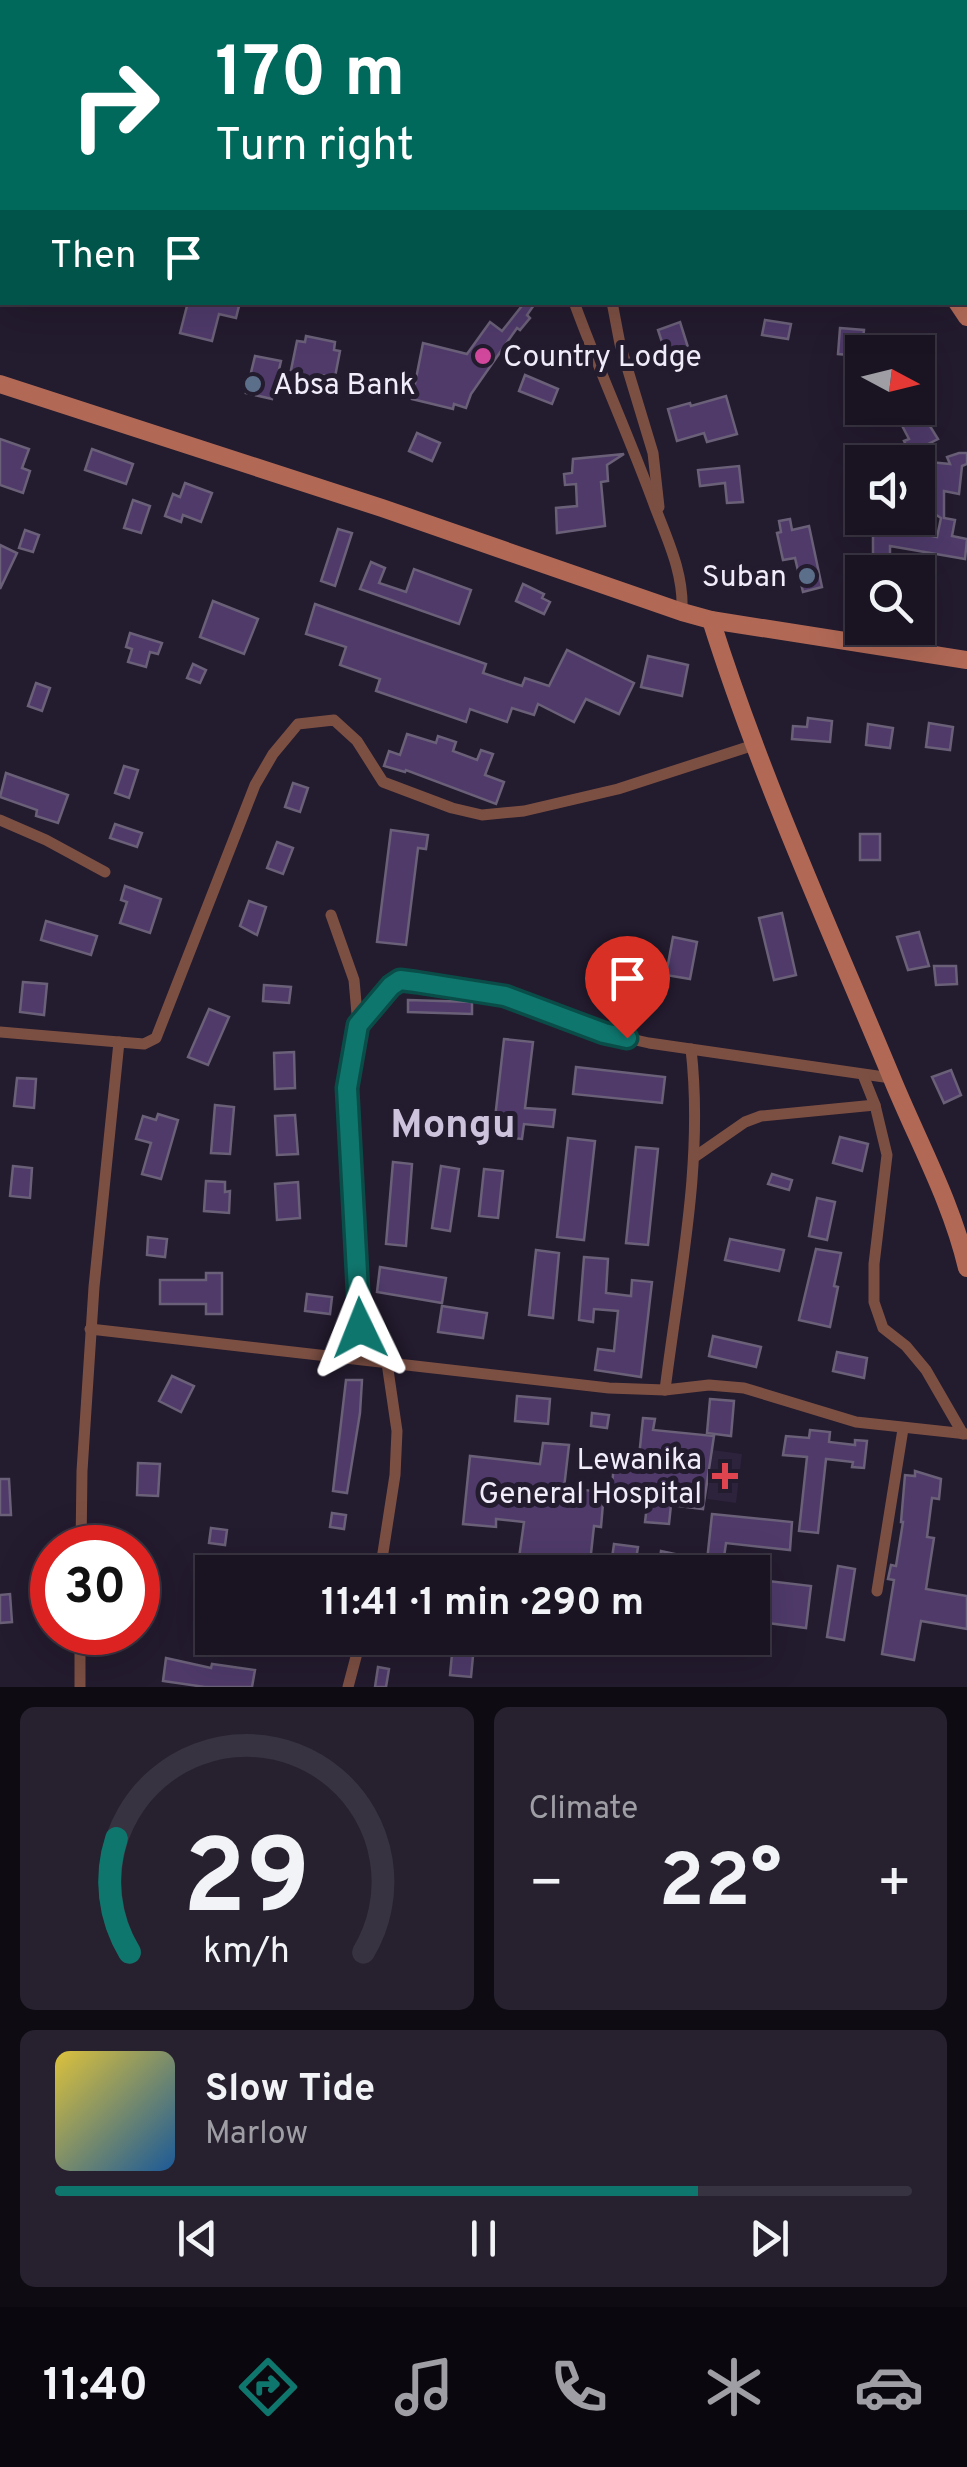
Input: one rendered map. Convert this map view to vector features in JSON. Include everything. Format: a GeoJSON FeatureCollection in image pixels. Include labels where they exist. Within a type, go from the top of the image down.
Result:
{"type":"FeatureCollection","features":[{"type":"Feature","properties":{"kind":"main road"},"geometry":{"type":"LineString","coordinates":[[0,384],[382,508],[682,612],[711,620],[967,660]]}},
{"type":"Feature","properties":{"kind":"main road"},"geometry":{"type":"LineString","coordinates":[[711,620],[754,745],[891,1078],[952,1214],[967,1268]]}},
{"type":"Feature","properties":{"kind":"street"},"geometry":{"type":"LineString","coordinates":[[575,305],[680,576],[682,612]]}},
{"type":"Feature","properties":{"kind":"street"},"geometry":{"type":"LineString","coordinates":[[613,305],[620,344],[653,453],[659,516]]}},
{"type":"Feature","properties":{"kind":"street"},"geometry":{"type":"LineString","coordinates":[[0,1032],[144,1044],[156,1038],[255,785],[272,754],[298,724],[334,720],[357,741],[383,782],[452,808],[482,814],[524,811],[618,789],[754,745]]}},
{"type":"Feature","properties":{"kind":"street"},"geometry":{"type":"LineString","coordinates":[[0,820],[104,872]]}},
{"type":"Feature","properties":{"kind":"street"},"geometry":{"type":"LineString","coordinates":[[331,915],[354,980],[358,1025],[347,1088],[361,1358]]}},
{"type":"Feature","properties":{"kind":"street"},"geometry":{"type":"LineString","coordinates":[[358,1025],[400,980],[505,996],[604,1033],[891,1078]]}},
{"type":"Feature","properties":{"kind":"street"},"geometry":{"type":"LineString","coordinates":[[81,1525],[90,1329],[119,1042]]}},
{"type":"Feature","properties":{"kind":"street"},"geometry":{"type":"LineString","coordinates":[[664,1390],[696,1156],[691,1049]]}},
{"type":"Feature","properties":{"kind":"street"},"geometry":{"type":"LineString","coordinates":[[864,1075],[887,1155],[874,1264],[874,1302],[883,1328],[906,1346],[926,1370],[965,1434]]}},
{"type":"Feature","properties":{"kind":"street"},"geometry":{"type":"LineString","coordinates":[[696,1156],[745,1122],[762,1116],[874,1105]]}},
{"type":"Feature","properties":{"kind":"street"},"geometry":{"type":"LineString","coordinates":[[90,1329],[609,1388],[744,1388],[856,1422],[965,1434]]}},
{"type":"Feature","properties":{"kind":"street"},"geometry":{"type":"LineString","coordinates":[[383,1555],[395,1474],[396,1431],[387,1364]]}},
{"type":"Feature","properties":{"kind":"street"},"geometry":{"type":"LineString","coordinates":[[877,1590],[903,1428]]}},
{"type":"Feature","properties":{"kind":"street"},"geometry":{"type":"LineString","coordinates":[[80,1655],[80,1687]]}},
{"type":"Feature","properties":{"kind":"street"},"geometry":{"type":"LineString","coordinates":[[348,1687],[356,1655]]}},
{"type":"Feature","properties":{"kind":"shaded area","name":"Lewanika General Hospital"},"geometry":{"type":"Polygon","coordinates":[[[713,1450],[742,1454],[736,1503],[707,1499],[713,1450]]]}},
{"type":"Feature","properties":{"kind":"building"},"geometry":{"type":"Polygon","coordinates":[[[187,305],[239,305],[236,318],[219,314],[212,341],[180,333],[187,305]]]}},
{"type":"Feature","properties":{"kind":"building"},"geometry":{"type":"Polygon","coordinates":[[[523,305],[534,305],[527,315],[530,318],[520,330],[517,328],[471,394],[466,408],[454,404],[453,409],[412,399],[423,343],[467,354],[490,322],[502,331],[523,305]]]}},
{"type":"Feature","properties":{"kind":"building"},"geometry":{"type":"Polygon","coordinates":[[[765,320],[791,324],[788,339],[762,335],[765,320]]]}},
{"type":"Feature","properties":{"kind":"building"},"geometry":{"type":"Polygon","coordinates":[[[680,322],[692,360],[670,367],[658,330],[680,322]]]}},
{"type":"Feature","properties":{"kind":"building"},"geometry":{"type":"Polygon","coordinates":[[[840,328],[864,330],[863,335],[845,335],[845,355],[838,354],[840,328]]]}},
{"type":"Feature","properties":{"kind":"building"},"geometry":{"type":"Polygon","coordinates":[[[306,336],[335,342],[334,350],[340,351],[335,377],[320,375],[319,381],[301,378],[302,372],[291,370],[297,341],[305,342],[306,336]]]}},
{"type":"Feature","properties":{"kind":"building"},"geometry":{"type":"Polygon","coordinates":[[[255,356],[281,361],[272,399],[246,393],[255,356]]]}},
{"type":"Feature","properties":{"kind":"building"},"geometry":{"type":"Polygon","coordinates":[[[525,375],[558,389],[552,404],[519,391],[525,375]]]}},
{"type":"Feature","properties":{"kind":"building"},"geometry":{"type":"Polygon","coordinates":[[[726,396],[737,434],[707,442],[704,433],[677,441],[668,409],[726,396]]]}},
{"type":"Feature","properties":{"kind":"building"},"geometry":{"type":"Polygon","coordinates":[[[902,425],[929,425],[938,439],[926,445],[906,445],[904,441],[909,439],[902,425]]]}},
{"type":"Feature","properties":{"kind":"building"},"geometry":{"type":"Polygon","coordinates":[[[417,433],[440,443],[432,461],[409,451],[417,433]]]}},
{"type":"Feature","properties":{"kind":"building"},"geometry":{"type":"Polygon","coordinates":[[[0,439],[29,449],[22,468],[30,471],[23,493],[0,485],[0,439]]]}},
{"type":"Feature","properties":{"kind":"building"},"geometry":{"type":"Polygon","coordinates":[[[92,449],[133,464],[126,484],[85,470],[92,449]]]}},
{"type":"Feature","properties":{"kind":"building"},"geometry":{"type":"Polygon","coordinates":[[[967,453],[959,494],[944,491],[944,518],[955,520],[952,536],[967,539],[965,559],[890,546],[890,555],[873,555],[873,535],[937,537],[941,518],[935,514],[935,462],[950,464],[947,457],[967,453]]]}},
{"type":"Feature","properties":{"kind":"building"},"geometry":{"type":"Polygon","coordinates":[[[624,454],[607,465],[608,481],[601,482],[605,526],[557,533],[556,508],[577,506],[576,484],[565,485],[564,474],[572,473],[573,459],[624,454]]]}},
{"type":"Feature","properties":{"kind":"building"},"geometry":{"type":"Polygon","coordinates":[[[739,466],[743,502],[727,503],[725,483],[700,486],[698,470],[739,466]]]}},
{"type":"Feature","properties":{"kind":"building"},"geometry":{"type":"Polygon","coordinates":[[[185,483],[212,493],[201,522],[183,515],[181,522],[165,516],[173,494],[180,497],[185,483]]]}},
{"type":"Feature","properties":{"kind":"building"},"geometry":{"type":"Polygon","coordinates":[[[133,500],[150,506],[141,533],[124,528],[133,500]]]}},
{"type":"Feature","properties":{"kind":"building"},"geometry":{"type":"Polygon","coordinates":[[[790,519],[792,530],[809,526],[822,587],[803,592],[795,558],[783,560],[777,533],[781,532],[779,521],[790,519]]]}},
{"type":"Feature","properties":{"kind":"building"},"geometry":{"type":"Polygon","coordinates":[[[338,529],[352,533],[335,586],[321,581],[338,529]]]}},
{"type":"Feature","properties":{"kind":"building"},"geometry":{"type":"Polygon","coordinates":[[[25,530],[39,535],[33,552],[19,548],[25,530]]]}},
{"type":"Feature","properties":{"kind":"building"},"geometry":{"type":"Polygon","coordinates":[[[0,545],[17,553],[0,589],[0,545]]]}},
{"type":"Feature","properties":{"kind":"building"},"geometry":{"type":"Polygon","coordinates":[[[371,562],[385,568],[379,583],[406,592],[414,569],[471,590],[459,624],[360,589],[371,562]]]}},
{"type":"Feature","properties":{"kind":"building"},"geometry":{"type":"Polygon","coordinates":[[[523,584],[544,594],[542,598],[550,602],[544,614],[516,601],[523,584]]]}},
{"type":"Feature","properties":{"kind":"building"},"geometry":{"type":"Polygon","coordinates":[[[213,601],[258,619],[244,654],[200,637],[213,601]]]}},
{"type":"Feature","properties":{"kind":"building"},"geometry":{"type":"Polygon","coordinates":[[[315,604],[486,664],[483,673],[522,686],[525,678],[549,686],[567,650],[634,683],[619,714],[586,699],[574,722],[538,704],[534,715],[512,708],[507,722],[470,709],[466,722],[376,691],[380,679],[340,665],[346,647],[306,634],[315,604]]]}},
{"type":"Feature","properties":{"kind":"building"},"geometry":{"type":"Polygon","coordinates":[[[130,633],[162,643],[158,654],[150,652],[146,667],[128,662],[132,649],[126,647],[130,633]]]}},
{"type":"Feature","properties":{"kind":"building"},"geometry":{"type":"Polygon","coordinates":[[[648,656],[688,665],[682,696],[641,687],[648,656]]]}},
{"type":"Feature","properties":{"kind":"building"},"geometry":{"type":"Polygon","coordinates":[[[193,664],[206,670],[200,683],[187,678],[193,664]]]}},
{"type":"Feature","properties":{"kind":"building"},"geometry":{"type":"Polygon","coordinates":[[[36,683],[50,688],[42,711],[28,706],[36,683]]]}},
{"type":"Feature","properties":{"kind":"building"},"geometry":{"type":"Polygon","coordinates":[[[808,718],[832,721],[830,742],[792,739],[793,726],[807,727],[808,718]]]}},
{"type":"Feature","properties":{"kind":"building"},"geometry":{"type":"Polygon","coordinates":[[[929,723],[953,727],[950,750],[926,747],[929,723]]]}},
{"type":"Feature","properties":{"kind":"building"},"geometry":{"type":"Polygon","coordinates":[[[868,724],[893,728],[890,748],[866,745],[868,724]]]}},
{"type":"Feature","properties":{"kind":"building"},"geometry":{"type":"Polygon","coordinates":[[[407,734],[436,743],[438,736],[456,742],[453,751],[477,760],[481,750],[493,754],[485,775],[504,782],[496,804],[406,770],[384,766],[389,751],[400,755],[407,734]]]}},
{"type":"Feature","properties":{"kind":"building"},"geometry":{"type":"Polygon","coordinates":[[[124,766],[138,770],[129,798],[115,793],[124,766]]]}},
{"type":"Feature","properties":{"kind":"building"},"geometry":{"type":"Polygon","coordinates":[[[6,773],[68,795],[58,823],[36,816],[37,810],[0,797],[6,773]]]}},
{"type":"Feature","properties":{"kind":"building"},"geometry":{"type":"Polygon","coordinates":[[[293,783],[308,788],[300,812],[285,807],[293,783]]]}},
{"type":"Feature","properties":{"kind":"building"},"geometry":{"type":"Polygon","coordinates":[[[115,824],[142,833],[137,847],[110,838],[115,824]]]}},
{"type":"Feature","properties":{"kind":"building"},"geometry":{"type":"Polygon","coordinates":[[[391,830],[428,835],[426,849],[418,848],[406,945],[377,942],[391,830]]]}},
{"type":"Feature","properties":{"kind":"building"},"geometry":{"type":"Polygon","coordinates":[[[860,834],[880,834],[880,860],[860,860],[860,834]]]}},
{"type":"Feature","properties":{"kind":"building"},"geometry":{"type":"Polygon","coordinates":[[[277,842],[293,848],[283,874],[267,868],[277,842]]]}},
{"type":"Feature","properties":{"kind":"building"},"geometry":{"type":"Polygon","coordinates":[[[125,886],[161,899],[150,933],[120,923],[127,902],[121,900],[125,886]]]}},
{"type":"Feature","properties":{"kind":"building"},"geometry":{"type":"Polygon","coordinates":[[[249,901],[266,907],[257,935],[240,926],[249,901]]]}},
{"type":"Feature","properties":{"kind":"building"},"geometry":{"type":"Polygon","coordinates":[[[782,913],[796,975],[774,980],[759,918],[782,913]]]}},
{"type":"Feature","properties":{"kind":"building"},"geometry":{"type":"Polygon","coordinates":[[[46,921],[97,936],[91,955],[41,940],[46,921]]]}},
{"type":"Feature","properties":{"kind":"building"},"geometry":{"type":"Polygon","coordinates":[[[919,932],[929,966],[908,970],[897,937],[919,932]]]}},
{"type":"Feature","properties":{"kind":"building"},"geometry":{"type":"Polygon","coordinates":[[[673,937],[697,942],[690,979],[666,975],[673,937]]]}},
{"type":"Feature","properties":{"kind":"building"},"geometry":{"type":"Polygon","coordinates":[[[934,966],[956,966],[957,984],[936,985],[934,966]]]}},
{"type":"Feature","properties":{"kind":"building"},"geometry":{"type":"Polygon","coordinates":[[[23,982],[47,984],[44,1015],[20,1012],[23,982]]]}},
{"type":"Feature","properties":{"kind":"building"},"geometry":{"type":"Polygon","coordinates":[[[264,985],[291,987],[289,1003],[263,1001],[264,985]]]}},
{"type":"Feature","properties":{"kind":"building"},"geometry":{"type":"Polygon","coordinates":[[[408,1000],[472,1002],[472,1014],[408,1012],[408,1000]]]}},
{"type":"Feature","properties":{"kind":"building"},"geometry":{"type":"Polygon","coordinates":[[[209,1009],[229,1017],[208,1065],[188,1057],[209,1009]]]}},
{"type":"Feature","properties":{"kind":"building"},"geometry":{"type":"Polygon","coordinates":[[[504,1039],[533,1042],[525,1108],[555,1110],[553,1127],[524,1124],[522,1139],[493,1136],[504,1039]]]}},
{"type":"Feature","properties":{"kind":"building"},"geometry":{"type":"Polygon","coordinates":[[[294,1052],[295,1088],[275,1089],[274,1053],[294,1052]]]}},
{"type":"Feature","properties":{"kind":"building"},"geometry":{"type":"Polygon","coordinates":[[[576,1067],[665,1077],[662,1103],[573,1094],[576,1067]]]}},
{"type":"Feature","properties":{"kind":"building"},"geometry":{"type":"Polygon","coordinates":[[[951,1070],[961,1095],[944,1103],[932,1077],[951,1070]]]}},
{"type":"Feature","properties":{"kind":"building"},"geometry":{"type":"Polygon","coordinates":[[[17,1078],[36,1079],[34,1108],[14,1106],[17,1078]]]}},
{"type":"Feature","properties":{"kind":"building"},"geometry":{"type":"Polygon","coordinates":[[[215,1105],[234,1107],[230,1154],[211,1153],[215,1105]]]}},
{"type":"Feature","properties":{"kind":"building"},"geometry":{"type":"Polygon","coordinates":[[[158,1114],[178,1120],[161,1179],[142,1174],[151,1143],[136,1139],[143,1116],[156,1120],[158,1114]]]}},
{"type":"Feature","properties":{"kind":"building"},"geometry":{"type":"Polygon","coordinates":[[[295,1115],[298,1154],[277,1155],[275,1116],[295,1115]]]}},
{"type":"Feature","properties":{"kind":"building"},"geometry":{"type":"Polygon","coordinates":[[[840,1137],[868,1144],[862,1171],[833,1163],[840,1137]]]}},
{"type":"Feature","properties":{"kind":"building"},"geometry":{"type":"Polygon","coordinates":[[[568,1138],[595,1141],[584,1240],[557,1237],[568,1138]]]}},
{"type":"Feature","properties":{"kind":"building"},"geometry":{"type":"Polygon","coordinates":[[[636,1147],[658,1149],[648,1245],[626,1243],[636,1147]]]}},
{"type":"Feature","properties":{"kind":"building"},"geometry":{"type":"Polygon","coordinates":[[[393,1162],[412,1164],[406,1246],[386,1244],[393,1162]]]}},
{"type":"Feature","properties":{"kind":"building"},"geometry":{"type":"Polygon","coordinates":[[[13,1166],[32,1168],[30,1198],[10,1196],[13,1166]]]}},
{"type":"Feature","properties":{"kind":"building"},"geometry":{"type":"Polygon","coordinates":[[[441,1166],[459,1169],[450,1231],[432,1228],[441,1166]]]}},
{"type":"Feature","properties":{"kind":"building"},"geometry":{"type":"Polygon","coordinates":[[[484,1169],[503,1171],[498,1218],[479,1216],[484,1169]]]}},
{"type":"Feature","properties":{"kind":"building"},"geometry":{"type":"Polygon","coordinates":[[[772,1174],[792,1180],[789,1190],[768,1184],[772,1174]]]}},
{"type":"Feature","properties":{"kind":"building"},"geometry":{"type":"Polygon","coordinates":[[[206,1181],[225,1182],[225,1192],[230,1191],[229,1213],[204,1211],[206,1181]]]}},
{"type":"Feature","properties":{"kind":"building"},"geometry":{"type":"Polygon","coordinates":[[[298,1182],[300,1218],[277,1220],[275,1184],[298,1182]]]}},
{"type":"Feature","properties":{"kind":"building"},"geometry":{"type":"Polygon","coordinates":[[[817,1198],[835,1202],[827,1240],[809,1236],[817,1198]]]}},
{"type":"Feature","properties":{"kind":"building"},"geometry":{"type":"Polygon","coordinates":[[[148,1237],[167,1239],[165,1257],[147,1255],[148,1237]]]}},
{"type":"Feature","properties":{"kind":"building"},"geometry":{"type":"Polygon","coordinates":[[[730,1239],[784,1250],[779,1271],[725,1260],[730,1239]]]}},
{"type":"Feature","properties":{"kind":"building"},"geometry":{"type":"Polygon","coordinates":[[[816,1249],[841,1253],[830,1327],[799,1320],[816,1249]]]}},
{"type":"Feature","properties":{"kind":"building"},"geometry":{"type":"Polygon","coordinates":[[[536,1250],[559,1253],[553,1318],[529,1315],[536,1250]]]}},
{"type":"Feature","properties":{"kind":"building"},"geometry":{"type":"Polygon","coordinates":[[[584,1257],[608,1259],[606,1293],[631,1296],[632,1280],[652,1282],[641,1377],[595,1370],[598,1349],[614,1351],[618,1311],[594,1309],[593,1322],[579,1320],[584,1257]]]}},
{"type":"Feature","properties":{"kind":"building"},"geometry":{"type":"Polygon","coordinates":[[[380,1267],[446,1278],[442,1303],[377,1292],[380,1267]]]}},
{"type":"Feature","properties":{"kind":"building"},"geometry":{"type":"Polygon","coordinates":[[[206,1273],[222,1273],[222,1314],[206,1314],[206,1304],[160,1304],[160,1280],[206,1280],[206,1273]]]}},
{"type":"Feature","properties":{"kind":"building"},"geometry":{"type":"Polygon","coordinates":[[[307,1294],[332,1297],[330,1314],[305,1311],[307,1294]]]}},
{"type":"Feature","properties":{"kind":"building"},"geometry":{"type":"Polygon","coordinates":[[[442,1306],[487,1313],[483,1338],[438,1332],[442,1306]]]}},
{"type":"Feature","properties":{"kind":"building"},"geometry":{"type":"Polygon","coordinates":[[[713,1336],[761,1347],[756,1367],[709,1356],[713,1336]]]}},
{"type":"Feature","properties":{"kind":"building"},"geometry":{"type":"Polygon","coordinates":[[[837,1352],[867,1358],[864,1378],[833,1371],[837,1352]]]}},
{"type":"Feature","properties":{"kind":"building"},"geometry":{"type":"Polygon","coordinates":[[[172,1376],[194,1386],[181,1412],[159,1401],[172,1376]]]}},
{"type":"Feature","properties":{"kind":"building"},"geometry":{"type":"Polygon","coordinates":[[[346,1380],[362,1380],[347,1493],[333,1491],[346,1380]]]}},
{"type":"Feature","properties":{"kind":"building"},"geometry":{"type":"Polygon","coordinates":[[[517,1396],[550,1399],[548,1424],[515,1421],[517,1396]]]}},
{"type":"Feature","properties":{"kind":"building"},"geometry":{"type":"Polygon","coordinates":[[[710,1399],[734,1401],[731,1436],[707,1433],[710,1399]]]}},
{"type":"Feature","properties":{"kind":"building"},"geometry":{"type":"Polygon","coordinates":[[[592,1413],[609,1415],[607,1428],[591,1426],[592,1413]]]}},
{"type":"Feature","properties":{"kind":"building"},"geometry":{"type":"Polygon","coordinates":[[[643,1418],[655,1419],[653,1430],[714,1436],[703,1509],[671,1505],[669,1524],[645,1522],[649,1489],[612,1485],[615,1455],[639,1457],[643,1418]]]}},
{"type":"Feature","properties":{"kind":"building"},"geometry":{"type":"Polygon","coordinates":[[[810,1430],[830,1432],[829,1442],[855,1445],[855,1440],[867,1441],[864,1468],[852,1467],[853,1462],[826,1459],[818,1533],[799,1531],[807,1457],[783,1455],[786,1436],[809,1438],[810,1430]]]}},
{"type":"Feature","properties":{"kind":"building"},"geometry":{"type":"Polygon","coordinates":[[[543,1443],[569,1445],[564,1488],[604,1492],[601,1527],[594,1526],[591,1555],[519,1555],[524,1522],[496,1519],[496,1527],[463,1524],[470,1456],[540,1464],[543,1443]]]}},
{"type":"Feature","properties":{"kind":"building"},"geometry":{"type":"Polygon","coordinates":[[[138,1463],[160,1464],[158,1496],[137,1495],[138,1463]]]}},
{"type":"Feature","properties":{"kind":"building"},"geometry":{"type":"Polygon","coordinates":[[[915,1471],[941,1479],[939,1499],[932,1498],[927,1537],[934,1538],[926,1589],[967,1596],[967,1629],[921,1621],[914,1660],[882,1654],[894,1580],[888,1579],[891,1565],[896,1566],[903,1522],[905,1475],[915,1476],[915,1471]]]}},
{"type":"Feature","properties":{"kind":"building"},"geometry":{"type":"Polygon","coordinates":[[[0,1479],[9,1479],[11,1515],[0,1515],[0,1479]]]}},
{"type":"Feature","properties":{"kind":"building"},"geometry":{"type":"Polygon","coordinates":[[[332,1513],[346,1515],[344,1529],[330,1527],[332,1513]]]}},
{"type":"Feature","properties":{"kind":"building"},"geometry":{"type":"Polygon","coordinates":[[[712,1514],[792,1522],[790,1550],[726,1543],[724,1555],[708,1555],[712,1514]]]}},
{"type":"Feature","properties":{"kind":"building"},"geometry":{"type":"Polygon","coordinates":[[[211,1528],[227,1530],[225,1545],[209,1543],[211,1528]]]}},
{"type":"Feature","properties":{"kind":"building"},"geometry":{"type":"Polygon","coordinates":[[[614,1544],[638,1547],[637,1555],[612,1555],[614,1544]]]}},
{"type":"Feature","properties":{"kind":"building"},"geometry":{"type":"Polygon","coordinates":[[[838,1566],[855,1569],[844,1640],[827,1637],[838,1566]]]}},
{"type":"Feature","properties":{"kind":"building"},"geometry":{"type":"Polygon","coordinates":[[[770,1581],[811,1586],[806,1628],[770,1623],[770,1581]]]}},
{"type":"Feature","properties":{"kind":"building"},"geometry":{"type":"Polygon","coordinates":[[[10,1594],[12,1622],[0,1623],[0,1595],[10,1594]]]}},
{"type":"Feature","properties":{"kind":"building"},"geometry":{"type":"Polygon","coordinates":[[[452,1655],[473,1656],[471,1677],[450,1675],[452,1655]]]}},
{"type":"Feature","properties":{"kind":"building"},"geometry":{"type":"Polygon","coordinates":[[[166,1658],[211,1668],[212,1664],[255,1670],[252,1687],[205,1687],[163,1681],[166,1658]]]}},
{"type":"Feature","properties":{"kind":"building"},"geometry":{"type":"Polygon","coordinates":[[[378,1667],[389,1669],[386,1687],[375,1687],[378,1667]]]}},
{"type":"Feature","properties":{"kind":"place","name":"Country Lodge"},"geometry":{"type":"Point","coordinates":[483,356]}},
{"type":"Feature","properties":{"kind":"place","name":"Absa Bank"},"geometry":{"type":"Point","coordinates":[253,384]}},
{"type":"Feature","properties":{"kind":"place","name":"Suban"},"geometry":{"type":"Point","coordinates":[807,576]}},
{"type":"Feature","properties":{"kind":"place","name":"Lewanika General Hospital"},"geometry":{"type":"Point","coordinates":[725,1476]}},
{"type":"Feature","properties":{"kind":"district","name":"Mongu"},"geometry":{"type":"Point","coordinates":[453,1123]}},
{"type":"Feature","properties":{"kind":"route"},"geometry":{"type":"LineString","coordinates":[[360,1328],[347,1088],[358,1025],[391,986],[400,980],[505,996],[627,1038]]}}]}
